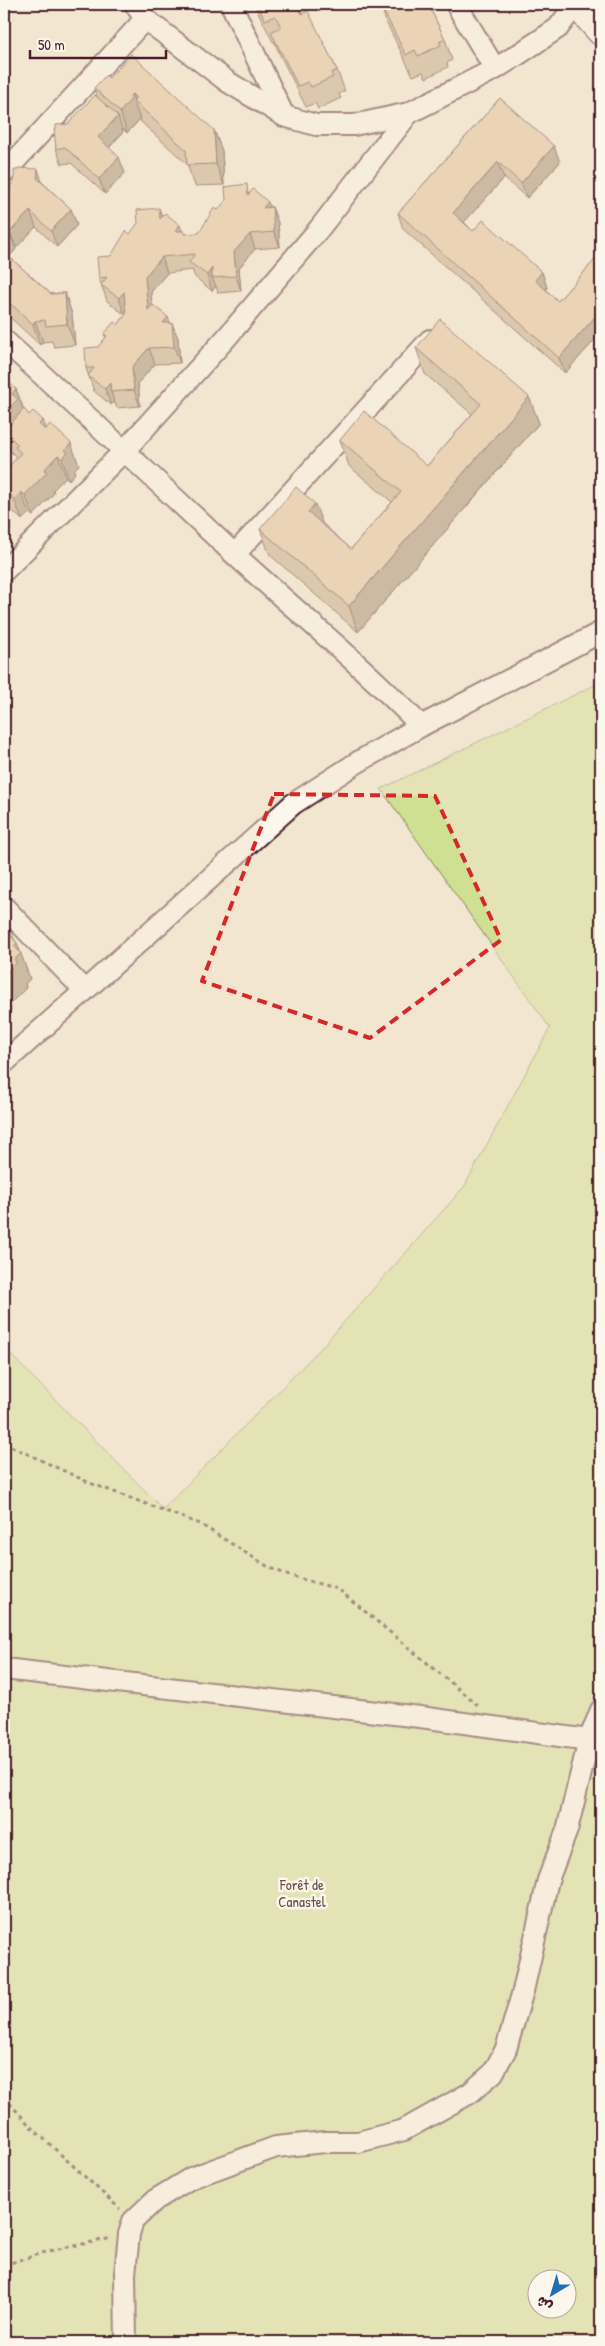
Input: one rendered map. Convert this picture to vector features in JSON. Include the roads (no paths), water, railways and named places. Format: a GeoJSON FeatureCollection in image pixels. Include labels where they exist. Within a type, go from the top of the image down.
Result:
{"type":"FeatureCollection","features":[{"type":"Feature","properties":{"kind":"main road"},"geometry":{"type":"LineString","coordinates":[[576,4],[601,31]]}},
{"type":"Feature","properties":{"kind":"street"},"geometry":{"type":"LineString","coordinates":[[231,4],[284,116]]}},
{"type":"Feature","properties":{"kind":"street"},"geometry":{"type":"LineString","coordinates":[[456,4],[495,69]]}},
{"type":"Feature","properties":{"kind":"street"},"geometry":{"type":"LineString","coordinates":[[4,173],[140,12],[228,82],[284,116],[316,125],[354,125],[409,113],[495,69],[558,28],[576,4]]}},
{"type":"Feature","properties":{"kind":"street"},"geometry":{"type":"LineString","coordinates":[[4,571],[125,450],[319,229],[409,113]]}},
{"type":"Feature","properties":{"kind":"street"},"geometry":{"type":"LineString","coordinates":[[4,340],[125,450],[235,554],[380,684],[421,726]]}},
{"type":"Feature","properties":{"kind":"street"},"geometry":{"type":"LineString","coordinates":[[235,554],[430,340]]}},
{"type":"Feature","properties":{"kind":"street"},"geometry":{"type":"LineString","coordinates":[[4,1063],[293,804],[358,762],[421,726],[601,632]]}},
{"type":"Feature","properties":{"kind":"street"},"geometry":{"type":"LineString","coordinates":[[4,907],[84,990]]}},
{"type":"Feature","properties":{"kind":"street"},"geometry":{"type":"LineString","coordinates":[[4,1669],[506,1728],[589,1740]]}},
{"type":"Feature","properties":{"kind":"street"},"geometry":{"type":"LineString","coordinates":[[126,2342],[125,2274],[131,2228],[155,2200],[191,2178],[276,2148],[325,2142],[358,2142],[404,2130],[470,2093],[493,2073],[506,2050],[548,1880],[567,1830],[589,1740],[601,1710]]}},
{"type":"Feature","properties":{"kind":"park label","name":"Forêt de Canastel"},"geometry":{"type":"Point","coordinates":[302,1894]}}]}
